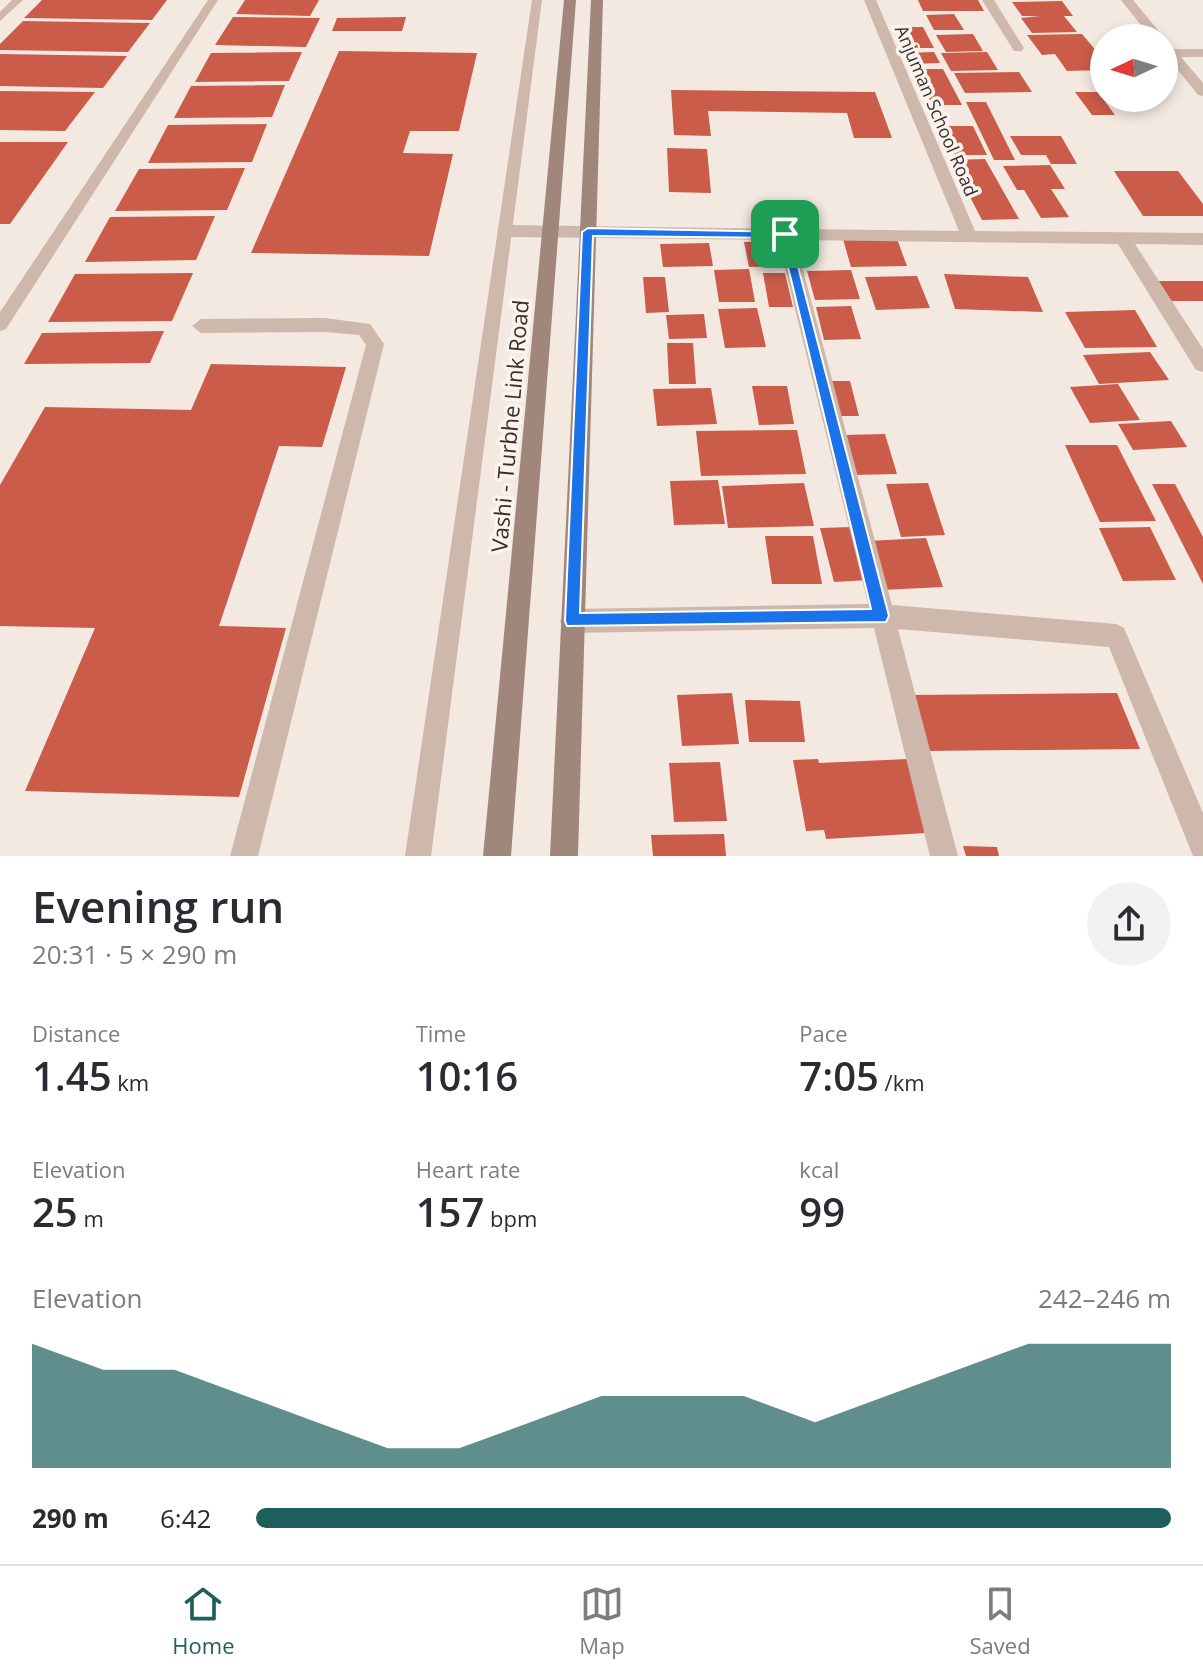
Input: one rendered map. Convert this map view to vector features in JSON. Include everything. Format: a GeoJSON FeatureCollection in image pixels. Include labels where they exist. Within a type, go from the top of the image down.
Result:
{"type":"FeatureCollection","features":[{"type":"Feature","properties":{"kind":"main road","name":"Vashi - Turbhe Link Road"},"geometry":{"type":"LineString","coordinates":[[497,856],[570,0]]}},
{"type":"Feature","properties":{"kind":"main road"},"geometry":{"type":"LineString","coordinates":[[564,856],[597,0]]}},
{"type":"Feature","properties":{"kind":"street","name":"Anjuman School Road"},"geometry":{"type":"LineString","coordinates":[[870,0],[969,236]]}},
{"type":"Feature","properties":{"kind":"street"},"geometry":{"type":"LineString","coordinates":[[988,0],[1018,48]]}},
{"type":"Feature","properties":{"kind":"street"},"geometry":{"type":"LineString","coordinates":[[1127,0],[1147,24]]}},
{"type":"Feature","properties":{"kind":"street"},"geometry":{"type":"LineString","coordinates":[[1178,50],[1203,53]]}},
{"type":"Feature","properties":{"kind":"street"},"geometry":{"type":"LineString","coordinates":[[1178,61],[1203,92]]}},
{"type":"Feature","properties":{"kind":"street"},"geometry":{"type":"LineString","coordinates":[[505,231],[1203,239]]}},
{"type":"Feature","properties":{"kind":"street"},"geometry":{"type":"LineString","coordinates":[[785,234],[944,856]]}},
{"type":"Feature","properties":{"kind":"street"},"geometry":{"type":"LineString","coordinates":[[1123,238],[1203,365]]}},
{"type":"Feature","properties":{"kind":"street"},"geometry":{"type":"LineString","coordinates":[[201,326],[325,325],[364,329],[375,344],[244,856]]}},
{"type":"Feature","properties":{"kind":"street"},"geometry":{"type":"LineString","coordinates":[[572,621],[881,616],[1116,636],[1203,846]]}},
{"type":"Feature","properties":{"kind":"lane"},"geometry":{"type":"LineString","coordinates":[[0,18],[18,0]]}},
{"type":"Feature","properties":{"kind":"lane"},"geometry":{"type":"LineString","coordinates":[[0,325],[213,0]]}},
{"type":"Feature","properties":{"kind":"lane"},"geometry":{"type":"LineString","coordinates":[[418,856],[537,0]]}},
{"type":"Feature","properties":{"kind":"building"},"geometry":{"type":"Polygon","coordinates":[[[42,0],[167,0],[152,20],[24,18],[42,0]]]}},
{"type":"Feature","properties":{"kind":"building"},"geometry":{"type":"Polygon","coordinates":[[[245,0],[319,0],[310,16],[236,14],[245,0]]]}},
{"type":"Feature","properties":{"kind":"building"},"geometry":{"type":"Polygon","coordinates":[[[918,0],[978,0],[984,11],[923,11],[918,0]]]}},
{"type":"Feature","properties":{"kind":"building"},"geometry":{"type":"Polygon","coordinates":[[[1062,1],[1073,16],[1064,16],[1077,32],[1032,33],[1021,18],[1040,16],[1022,16],[1012,2],[1062,1]]]}},
{"type":"Feature","properties":{"kind":"building"},"geometry":{"type":"Polygon","coordinates":[[[954,14],[964,30],[934,30],[926,15],[954,14]]]}},
{"type":"Feature","properties":{"kind":"building"},"geometry":{"type":"Polygon","coordinates":[[[233,17],[320,18],[306,47],[215,45],[233,17]]]}},
{"type":"Feature","properties":{"kind":"building"},"geometry":{"type":"Polygon","coordinates":[[[406,17],[402,31],[332,31],[337,18],[406,17]]]}},
{"type":"Feature","properties":{"kind":"building"},"geometry":{"type":"Polygon","coordinates":[[[23,21],[150,23],[128,52],[0,50],[0,44],[23,21]]]}},
{"type":"Feature","properties":{"kind":"building"},"geometry":{"type":"Polygon","coordinates":[[[896,27],[923,27],[934,48],[906,48],[896,27]]]}},
{"type":"Feature","properties":{"kind":"building"},"geometry":{"type":"Polygon","coordinates":[[[973,34],[983,51],[946,52],[936,35],[973,34]]]}},
{"type":"Feature","properties":{"kind":"building"},"geometry":{"type":"Polygon","coordinates":[[[1082,34],[1090,43],[1090,70],[1067,71],[1055,54],[1042,55],[1027,35],[1082,34]]]}},
{"type":"Feature","properties":{"kind":"building"},"geometry":{"type":"Polygon","coordinates":[[[339,51],[477,53],[459,131],[410,131],[403,153],[453,154],[429,256],[251,253],[339,51]]]}},
{"type":"Feature","properties":{"kind":"building"},"geometry":{"type":"Polygon","coordinates":[[[302,52],[289,81],[195,82],[211,53],[302,52]]]}},
{"type":"Feature","properties":{"kind":"building"},"geometry":{"type":"Polygon","coordinates":[[[934,52],[940,63],[910,64],[905,53],[934,52]]]}},
{"type":"Feature","properties":{"kind":"building"},"geometry":{"type":"Polygon","coordinates":[[[987,52],[998,70],[951,71],[941,53],[987,52]]]}},
{"type":"Feature","properties":{"kind":"building"},"geometry":{"type":"Polygon","coordinates":[[[0,54],[127,56],[103,88],[0,86],[0,54]]]}},
{"type":"Feature","properties":{"kind":"building"},"geometry":{"type":"Polygon","coordinates":[[[915,69],[943,69],[962,105],[932,105],[915,69]]]}},
{"type":"Feature","properties":{"kind":"building"},"geometry":{"type":"Polygon","coordinates":[[[1019,72],[1032,92],[965,93],[954,73],[1019,72]]]}},
{"type":"Feature","properties":{"kind":"building"},"geometry":{"type":"Polygon","coordinates":[[[285,85],[272,117],[174,118],[191,86],[285,85]]]}},
{"type":"Feature","properties":{"kind":"building"},"geometry":{"type":"Polygon","coordinates":[[[671,90],[875,92],[892,138],[854,138],[847,113],[708,111],[711,136],[674,135],[671,90]]]}},
{"type":"Feature","properties":{"kind":"building"},"geometry":{"type":"Polygon","coordinates":[[[0,91],[95,92],[65,131],[0,130],[0,91]]]}},
{"type":"Feature","properties":{"kind":"building"},"geometry":{"type":"Polygon","coordinates":[[[1075,92],[1090,92],[1090,112],[1113,112],[1115,115],[1092,115],[1075,92]]]}},
{"type":"Feature","properties":{"kind":"building"},"geometry":{"type":"Polygon","coordinates":[[[966,102],[986,102],[1015,160],[994,160],[966,102]]]}},
{"type":"Feature","properties":{"kind":"building"},"geometry":{"type":"Polygon","coordinates":[[[267,124],[252,162],[148,163],[168,125],[267,124]]]}},
{"type":"Feature","properties":{"kind":"building"},"geometry":{"type":"Polygon","coordinates":[[[941,126],[973,126],[987,155],[954,155],[941,126]]]}},
{"type":"Feature","properties":{"kind":"building"},"geometry":{"type":"Polygon","coordinates":[[[1010,136],[1061,136],[1077,164],[1051,164],[1046,155],[1021,155],[1010,136]]]}},
{"type":"Feature","properties":{"kind":"building"},"geometry":{"type":"Polygon","coordinates":[[[0,142],[68,142],[10,224],[0,224],[0,142]]]}},
{"type":"Feature","properties":{"kind":"building"},"geometry":{"type":"Polygon","coordinates":[[[667,148],[707,149],[711,193],[669,192],[667,148]]]}},
{"type":"Feature","properties":{"kind":"building"},"geometry":{"type":"Polygon","coordinates":[[[985,159],[1019,219],[982,220],[951,160],[985,159]]]}},
{"type":"Feature","properties":{"kind":"building"},"geometry":{"type":"Polygon","coordinates":[[[1050,165],[1065,189],[1051,189],[1069,217],[1041,218],[1024,190],[1017,190],[1003,166],[1050,165]]]}},
{"type":"Feature","properties":{"kind":"building"},"geometry":{"type":"Polygon","coordinates":[[[245,168],[227,210],[115,211],[139,169],[245,168]]]}},
{"type":"Feature","properties":{"kind":"building"},"geometry":{"type":"Polygon","coordinates":[[[1114,171],[1178,171],[1203,204],[1203,216],[1143,216],[1114,171]]]}},
{"type":"Feature","properties":{"kind":"building"},"geometry":{"type":"Polygon","coordinates":[[[215,216],[196,260],[85,262],[110,217],[215,216]]]}},
{"type":"Feature","properties":{"kind":"building"},"geometry":{"type":"Polygon","coordinates":[[[843,239],[897,239],[907,266],[851,267],[843,239]]]}},
{"type":"Feature","properties":{"kind":"building"},"geometry":{"type":"Polygon","coordinates":[[[778,241],[785,266],[749,267],[744,242],[778,241]]]}},
{"type":"Feature","properties":{"kind":"building"},"geometry":{"type":"Polygon","coordinates":[[[709,243],[713,266],[663,267],[660,244],[709,243]]]}},
{"type":"Feature","properties":{"kind":"building"},"geometry":{"type":"Polygon","coordinates":[[[749,269],[755,302],[719,302],[714,270],[749,269]]]}},
{"type":"Feature","properties":{"kind":"building"},"geometry":{"type":"Polygon","coordinates":[[[851,270],[860,299],[815,300],[807,271],[851,270]]]}},
{"type":"Feature","properties":{"kind":"building"},"geometry":{"type":"Polygon","coordinates":[[[193,273],[172,321],[48,322],[75,274],[193,273]]]}},
{"type":"Feature","properties":{"kind":"building"},"geometry":{"type":"Polygon","coordinates":[[[763,273],[785,273],[793,307],[769,307],[763,273]]]}},
{"type":"Feature","properties":{"kind":"building"},"geometry":{"type":"Polygon","coordinates":[[[944,274],[1028,277],[1043,312],[955,309],[944,274]]]}},
{"type":"Feature","properties":{"kind":"building"},"geometry":{"type":"Polygon","coordinates":[[[917,276],[930,308],[876,310],[865,277],[917,276]]]}},
{"type":"Feature","properties":{"kind":"building"},"geometry":{"type":"Polygon","coordinates":[[[643,277],[665,277],[669,312],[646,313],[643,277]]]}},
{"type":"Feature","properties":{"kind":"building"},"geometry":{"type":"Polygon","coordinates":[[[1157,281],[1203,281],[1203,301],[1170,301],[1157,281]]]}},
{"type":"Feature","properties":{"kind":"building"},"geometry":{"type":"Polygon","coordinates":[[[851,306],[861,339],[824,340],[816,307],[851,306]]]}},
{"type":"Feature","properties":{"kind":"building"},"geometry":{"type":"Polygon","coordinates":[[[757,308],[766,347],[725,348],[718,309],[757,308]]]}},
{"type":"Feature","properties":{"kind":"building"},"geometry":{"type":"Polygon","coordinates":[[[1135,310],[1157,347],[1085,348],[1065,312],[1135,310]]]}},
{"type":"Feature","properties":{"kind":"building"},"geometry":{"type":"Polygon","coordinates":[[[704,314],[707,338],[669,339],[666,315],[704,314]]]}},
{"type":"Feature","properties":{"kind":"building"},"geometry":{"type":"Polygon","coordinates":[[[164,331],[150,363],[24,364],[42,333],[164,331]]]}},
{"type":"Feature","properties":{"kind":"building"},"geometry":{"type":"Polygon","coordinates":[[[667,343],[693,343],[696,384],[669,384],[667,343]]]}},
{"type":"Feature","properties":{"kind":"building"},"geometry":{"type":"Polygon","coordinates":[[[1150,352],[1169,380],[1099,384],[1083,355],[1150,352]]]}},
{"type":"Feature","properties":{"kind":"building"},"geometry":{"type":"Polygon","coordinates":[[[211,364],[346,367],[322,447],[279,446],[219,626],[286,628],[239,797],[25,791],[95,628],[0,626],[0,485],[45,407],[191,410],[211,364]]]}},
{"type":"Feature","properties":{"kind":"building"},"geometry":{"type":"Polygon","coordinates":[[[824,381],[850,381],[859,416],[832,416],[824,381]]]}},
{"type":"Feature","properties":{"kind":"building"},"geometry":{"type":"Polygon","coordinates":[[[1118,384],[1140,420],[1090,423],[1070,387],[1118,384]]]}},
{"type":"Feature","properties":{"kind":"building"},"geometry":{"type":"Polygon","coordinates":[[[752,386],[787,386],[794,424],[759,425],[752,386]]]}},
{"type":"Feature","properties":{"kind":"building"},"geometry":{"type":"Polygon","coordinates":[[[711,388],[717,424],[657,426],[653,389],[711,388]]]}},
{"type":"Feature","properties":{"kind":"building"},"geometry":{"type":"Polygon","coordinates":[[[1171,421],[1187,447],[1133,450],[1118,424],[1171,421]]]}},
{"type":"Feature","properties":{"kind":"building"},"geometry":{"type":"Polygon","coordinates":[[[797,430],[806,474],[701,476],[696,431],[797,430]]]}},
{"type":"Feature","properties":{"kind":"building"},"geometry":{"type":"Polygon","coordinates":[[[885,434],[897,474],[853,475],[843,435],[885,434]]]}},
{"type":"Feature","properties":{"kind":"building"},"geometry":{"type":"Polygon","coordinates":[[[1065,445],[1117,445],[1156,521],[1100,522],[1065,445]]]}},
{"type":"Feature","properties":{"kind":"building"},"geometry":{"type":"Polygon","coordinates":[[[718,480],[725,524],[674,525],[670,481],[718,480]]]}},
{"type":"Feature","properties":{"kind":"building"},"geometry":{"type":"Polygon","coordinates":[[[804,483],[814,526],[728,528],[722,486],[804,483]]]}},
{"type":"Feature","properties":{"kind":"building"},"geometry":{"type":"Polygon","coordinates":[[[928,483],[945,535],[901,537],[886,484],[928,483]]]}},
{"type":"Feature","properties":{"kind":"building"},"geometry":{"type":"Polygon","coordinates":[[[1152,484],[1175,484],[1203,537],[1203,584],[1152,484]]]}},
{"type":"Feature","properties":{"kind":"building"},"geometry":{"type":"Polygon","coordinates":[[[853,527],[868,580],[834,582],[820,528],[853,527]]]}},
{"type":"Feature","properties":{"kind":"building"},"geometry":{"type":"Polygon","coordinates":[[[1150,527],[1176,580],[1123,581],[1099,528],[1150,527]]]}},
{"type":"Feature","properties":{"kind":"building"},"geometry":{"type":"Polygon","coordinates":[[[765,536],[813,536],[822,584],[772,584],[765,536]]]}},
{"type":"Feature","properties":{"kind":"building"},"geometry":{"type":"Polygon","coordinates":[[[926,538],[943,587],[882,590],[867,541],[926,538]]]}},
{"type":"Feature","properties":{"kind":"building"},"geometry":{"type":"Polygon","coordinates":[[[732,693],[739,744],[682,746],[677,695],[732,693]]]}},
{"type":"Feature","properties":{"kind":"building"},"geometry":{"type":"Polygon","coordinates":[[[1117,693],[1140,749],[922,751],[909,695],[1117,693]]]}},
{"type":"Feature","properties":{"kind":"building"},"geometry":{"type":"Polygon","coordinates":[[[745,700],[800,701],[805,742],[749,742],[745,700]]]}},
{"type":"Feature","properties":{"kind":"building"},"geometry":{"type":"Polygon","coordinates":[[[818,759],[819,763],[908,759],[926,833],[826,839],[824,830],[806,831],[793,760],[818,759]]]}},
{"type":"Feature","properties":{"kind":"building"},"geometry":{"type":"Polygon","coordinates":[[[720,762],[727,821],[674,822],[669,763],[720,762]]]}},
{"type":"Feature","properties":{"kind":"building"},"geometry":{"type":"Polygon","coordinates":[[[724,834],[726,856],[653,856],[651,835],[724,834]]]}},
{"type":"Feature","properties":{"kind":"building"},"geometry":{"type":"Polygon","coordinates":[[[963,846],[997,847],[999,856],[966,856],[963,846]]]}},
{"type":"Feature","properties":{"kind":"route"},"geometry":{"type":"LineString","coordinates":[[588,232],[785,234],[881,616],[572,621],[588,232]]}}]}
